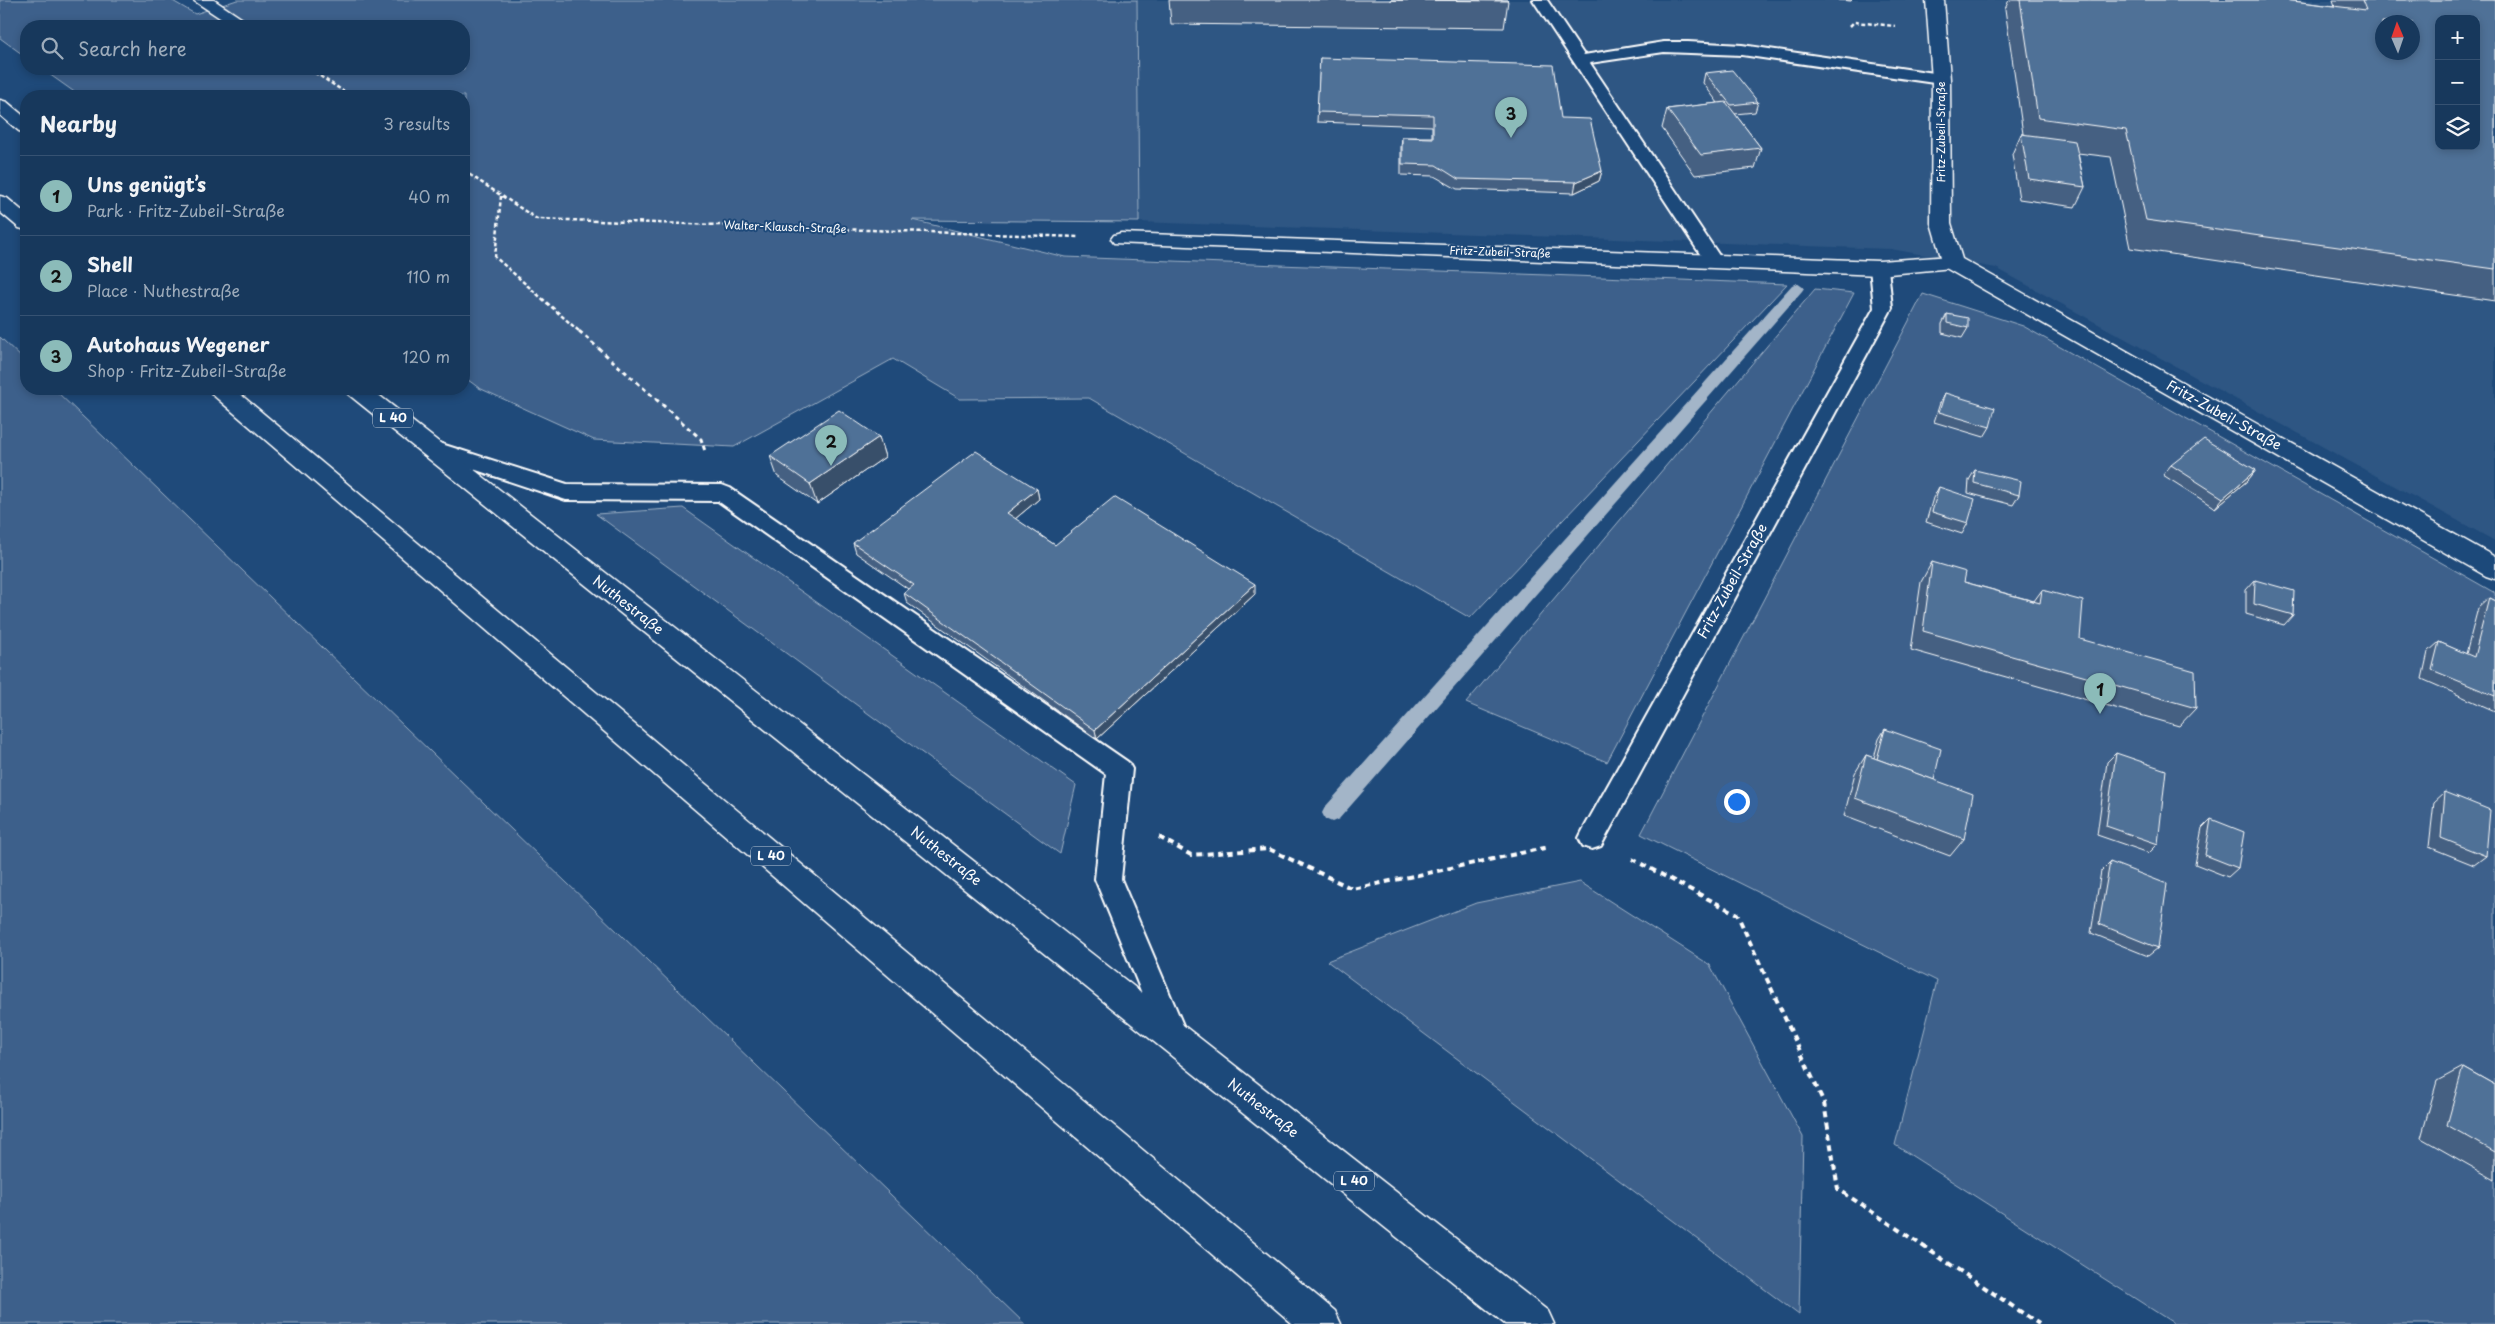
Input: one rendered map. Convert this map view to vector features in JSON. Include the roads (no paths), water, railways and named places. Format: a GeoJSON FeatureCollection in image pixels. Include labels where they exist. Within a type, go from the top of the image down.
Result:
{"type":"FeatureCollection","features":[{"type":"Feature","properties":{"kind":"main road"},"geometry":{"type":"LineString","coordinates":[[202,0],[234,20]]}},
{"type":"Feature","properties":{"kind":"main road","name":"Fritz-Zubeil-Straße"},"geometry":{"type":"LineString","coordinates":[[1935,0],[1941,80],[1941,223],[1952,262]]}},
{"type":"Feature","properties":{"kind":"main road"},"geometry":{"type":"LineString","coordinates":[[0,106],[20,122]]}},
{"type":"Feature","properties":{"kind":"main road"},"geometry":{"type":"LineString","coordinates":[[0,202],[20,219]]}},
{"type":"Feature","properties":{"kind":"main road","name":"Fritz-Zubeil-Straße"},"geometry":{"type":"LineString","coordinates":[[1121,239],[1713,260],[1879,268],[1952,262],[2495,569]]}},
{"type":"Feature","properties":{"kind":"main road","name":"L 40"},"geometry":{"type":"LineString","coordinates":[[227,395],[1322,1324]]}},
{"type":"Feature","properties":{"kind":"main road","name":"Nuthestraße"},"geometry":{"type":"LineString","coordinates":[[364,395],[1535,1324]]}},
{"type":"Feature","properties":{"kind":"lane"},"geometry":{"type":"LineString","coordinates":[[1540,0],[1713,260]]}},
{"type":"Feature","properties":{"kind":"lane"},"geometry":{"type":"LineString","coordinates":[[1580,60],[1664,47],[1688,47],[1742,50],[1941,80]]}},
{"type":"Feature","properties":{"kind":"lane","name":"Fritz-Zubeil-Straße"},"geometry":{"type":"LineString","coordinates":[[1592,838],[1883,308],[1879,268]]}},
{"type":"Feature","properties":{"kind":"lane"},"geometry":{"type":"LineString","coordinates":[[430,447],[566,492],[722,493],[1119,769],[1108,879],[1174,1037]]}},
{"type":"Feature","properties":{"kind":"waterway"},"geometry":{"type":"LineString","coordinates":[[1332,813],[1797,288]]}},
{"type":"Feature","properties":{"kind":"place","name":"Autohaus Wegener"},"geometry":{"type":"Point","coordinates":[1511,138]}},
{"type":"Feature","properties":{"kind":"place","name":"Shell"},"geometry":{"type":"Point","coordinates":[831,466]}},
{"type":"Feature","properties":{"kind":"place","name":"Uns genügt’s"},"geometry":{"type":"Point","coordinates":[2100,714]}}]}
